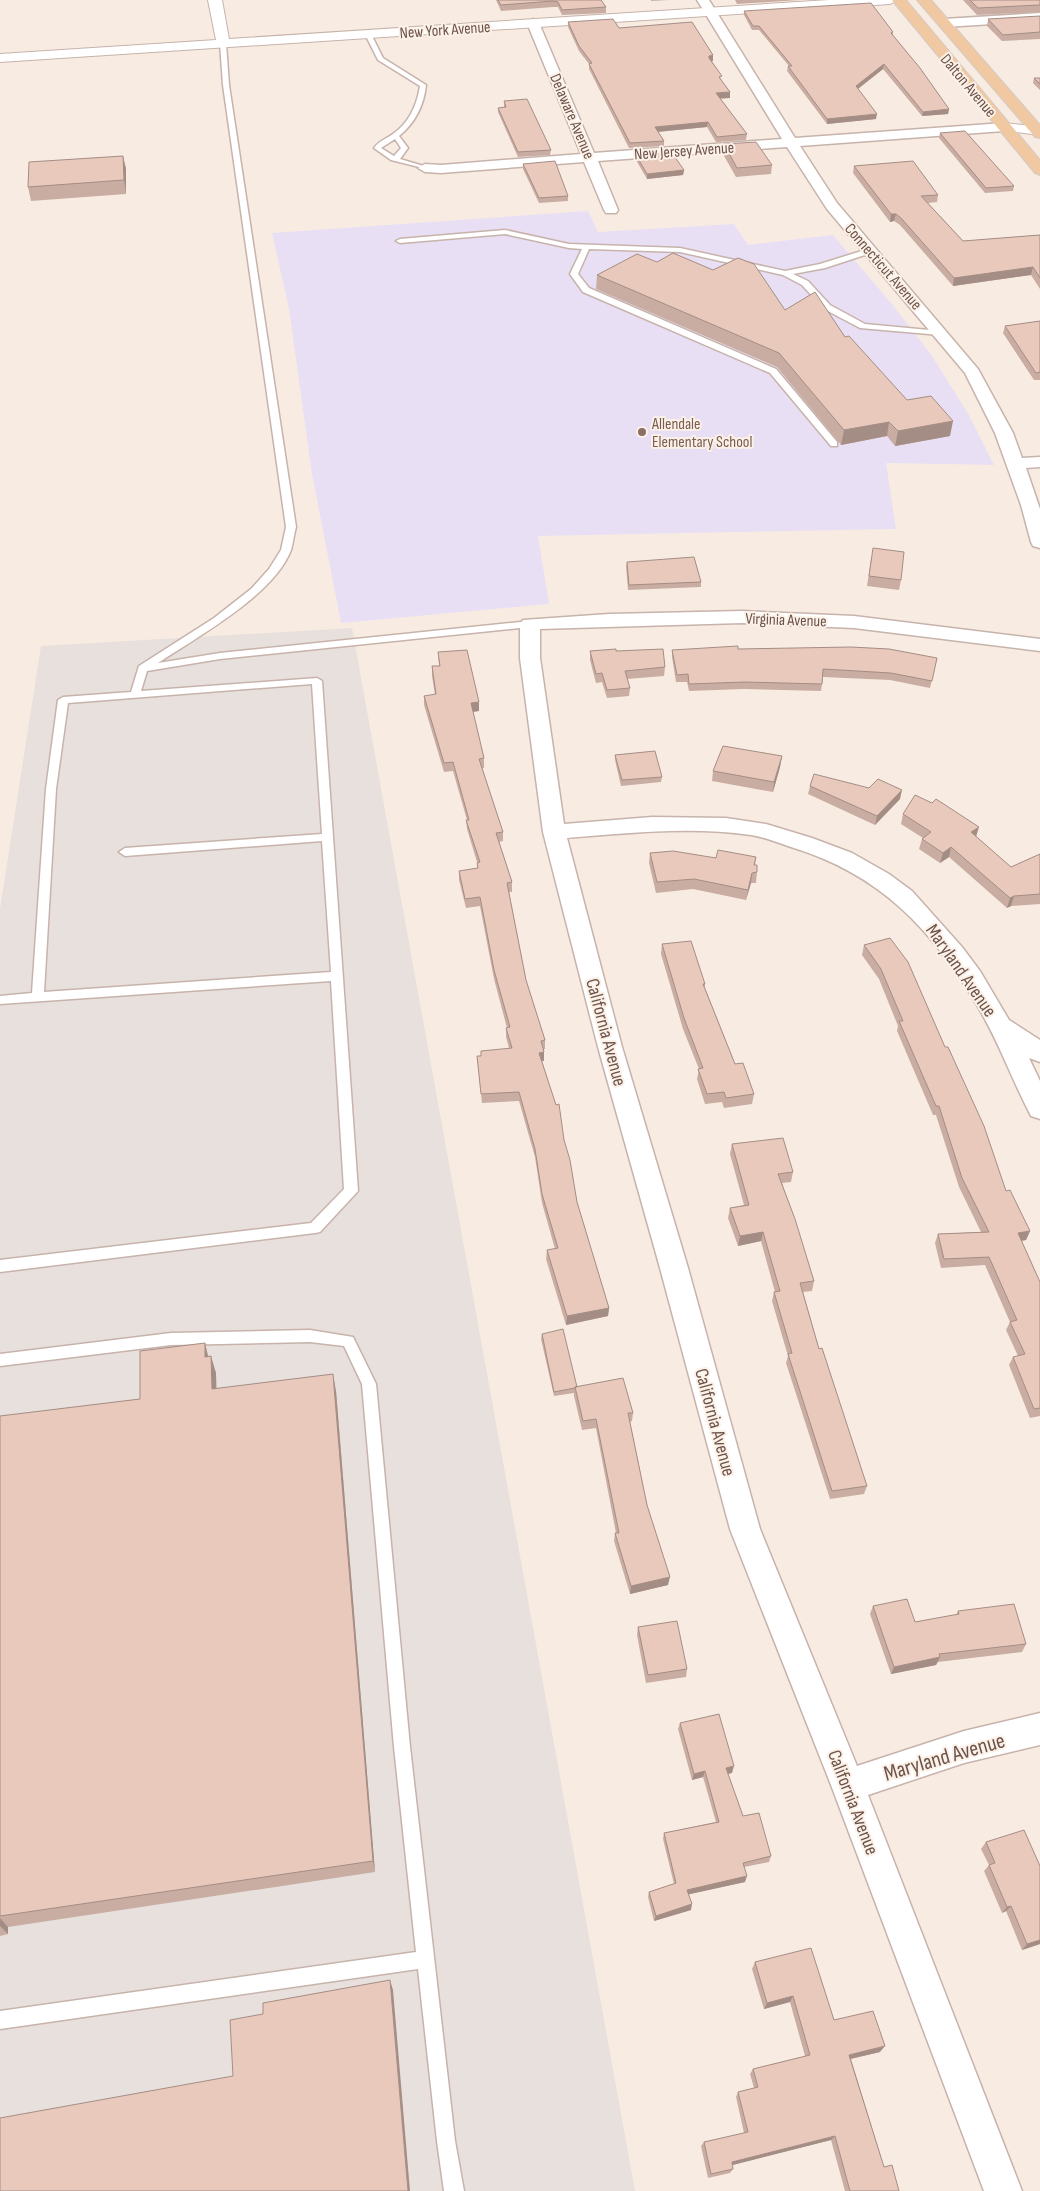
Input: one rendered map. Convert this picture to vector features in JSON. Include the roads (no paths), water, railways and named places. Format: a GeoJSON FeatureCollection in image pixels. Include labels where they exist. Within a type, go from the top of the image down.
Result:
{"type":"FeatureCollection","features":[{"type":"Feature","properties":{"kind":"main road","name":"Dalton Avenue"},"geometry":{"type":"LineString","coordinates":[[899,0],[1040,170]]}},
{"type":"Feature","properties":{"kind":"main road","name":"Dalton Avenue"},"geometry":{"type":"LineString","coordinates":[[924,0],[1039,132]]}},
{"type":"Feature","properties":{"kind":"street"},"geometry":{"type":"LineString","coordinates":[[216,0],[223,43]]}},
{"type":"Feature","properties":{"kind":"street","name":"New York Avenue"},"geometry":{"type":"LineString","coordinates":[[0,58],[533,23],[707,6],[890,0]]}},
{"type":"Feature","properties":{"kind":"street","name":"Connecticut Avenue"},"geometry":{"type":"LineString","coordinates":[[707,6],[832,206],[972,372],[1004,433],[1030,505],[1040,542]]}},
{"type":"Feature","properties":{"kind":"street"},"geometry":{"type":"LineString","coordinates":[[944,23],[1040,17]]}},
{"type":"Feature","properties":{"kind":"street","name":"Delaware Avenue"},"geometry":{"type":"LineString","coordinates":[[533,23],[611,210]]}},
{"type":"Feature","properties":{"kind":"street"},"geometry":{"type":"LineString","coordinates":[[1004,126],[1039,132]]}},
{"type":"Feature","properties":{"kind":"street","name":"New Jersey Avenue"},"geometry":{"type":"LineString","coordinates":[[425,168],[441,169],[1004,126]]}},
{"type":"Feature","properties":{"kind":"street"},"geometry":{"type":"LineString","coordinates":[[1015,464],[1040,462]]}},
{"type":"Feature","properties":{"kind":"street","name":"Virginia Avenue"},"geometry":{"type":"LineString","coordinates":[[530,624],[609,620],[751,618],[854,622],[976,636],[1040,646]]}},
{"type":"Feature","properties":{"kind":"street","name":"California Avenue"},"geometry":{"type":"LineString","coordinates":[[530,624],[530,658],[554,832],[610,1047],[674,1268],[745,1529],[848,1785],[1003,2191]]}},
{"type":"Feature","properties":{"kind":"street","name":"Maryland Avenue"},"geometry":{"type":"LineString","coordinates":[[554,832],[657,824],[715,825],[744,828],[808,844],[856,863],[895,888],[938,930],[979,988],[1018,1060],[1040,1109]]}},
{"type":"Feature","properties":{"kind":"street"},"geometry":{"type":"LineString","coordinates":[[994,1016],[1012,1034],[1040,1054]]}},
{"type":"Feature","properties":{"kind":"street","name":"Maryland Avenue"},"geometry":{"type":"LineString","coordinates":[[848,1785],[964,1747],[1040,1729]]}},
{"type":"Feature","properties":{"kind":"lane"},"geometry":{"type":"LineString","coordinates":[[368,34],[380,59],[423,85],[422,100],[412,120],[396,136],[383,141],[377,148],[381,153],[425,168]]}},
{"type":"Feature","properties":{"kind":"lane"},"geometry":{"type":"LineString","coordinates":[[135,694],[143,668],[217,620],[254,591],[273,571],[286,550],[292,527],[226,84],[223,43]]}},
{"type":"Feature","properties":{"kind":"lane"},"geometry":{"type":"LineString","coordinates":[[396,136],[405,148],[396,159]]}},
{"type":"Feature","properties":{"kind":"lane"},"geometry":{"type":"LineString","coordinates":[[400,241],[505,232],[568,246],[586,248],[680,250],[785,273],[805,283],[827,306],[863,326],[940,333]]}},
{"type":"Feature","properties":{"kind":"lane"},"geometry":{"type":"LineString","coordinates":[[586,248],[574,274],[586,290],[773,371],[834,444]]}},
{"type":"Feature","properties":{"kind":"lane"},"geometry":{"type":"LineString","coordinates":[[785,273],[822,266],[871,250]]}},
{"type":"Feature","properties":{"kind":"lane"},"geometry":{"type":"LineString","coordinates":[[143,668],[220,656],[530,624]]}},
{"type":"Feature","properties":{"kind":"lane"},"geometry":{"type":"LineString","coordinates":[[0,1266],[315,1228],[351,1191],[316,681],[63,700],[51,789],[38,997]]}},
{"type":"Feature","properties":{"kind":"lane"},"geometry":{"type":"LineString","coordinates":[[125,852],[327,837]]}},
{"type":"Feature","properties":{"kind":"lane"},"geometry":{"type":"LineString","coordinates":[[0,1000],[336,976]]}},
{"type":"Feature","properties":{"kind":"lane"},"geometry":{"type":"LineString","coordinates":[[0,1360],[171,1339],[310,1336],[348,1341],[369,1384],[402,1747],[454,2191]]}},
{"type":"Feature","properties":{"kind":"lane"},"geometry":{"type":"LineString","coordinates":[[0,2020],[426,1959]]}},
{"type":"Feature","properties":{"kind":"place","name":"Allendale Elementary School"},"geometry":{"type":"Point","coordinates":[642,432]}}]}
